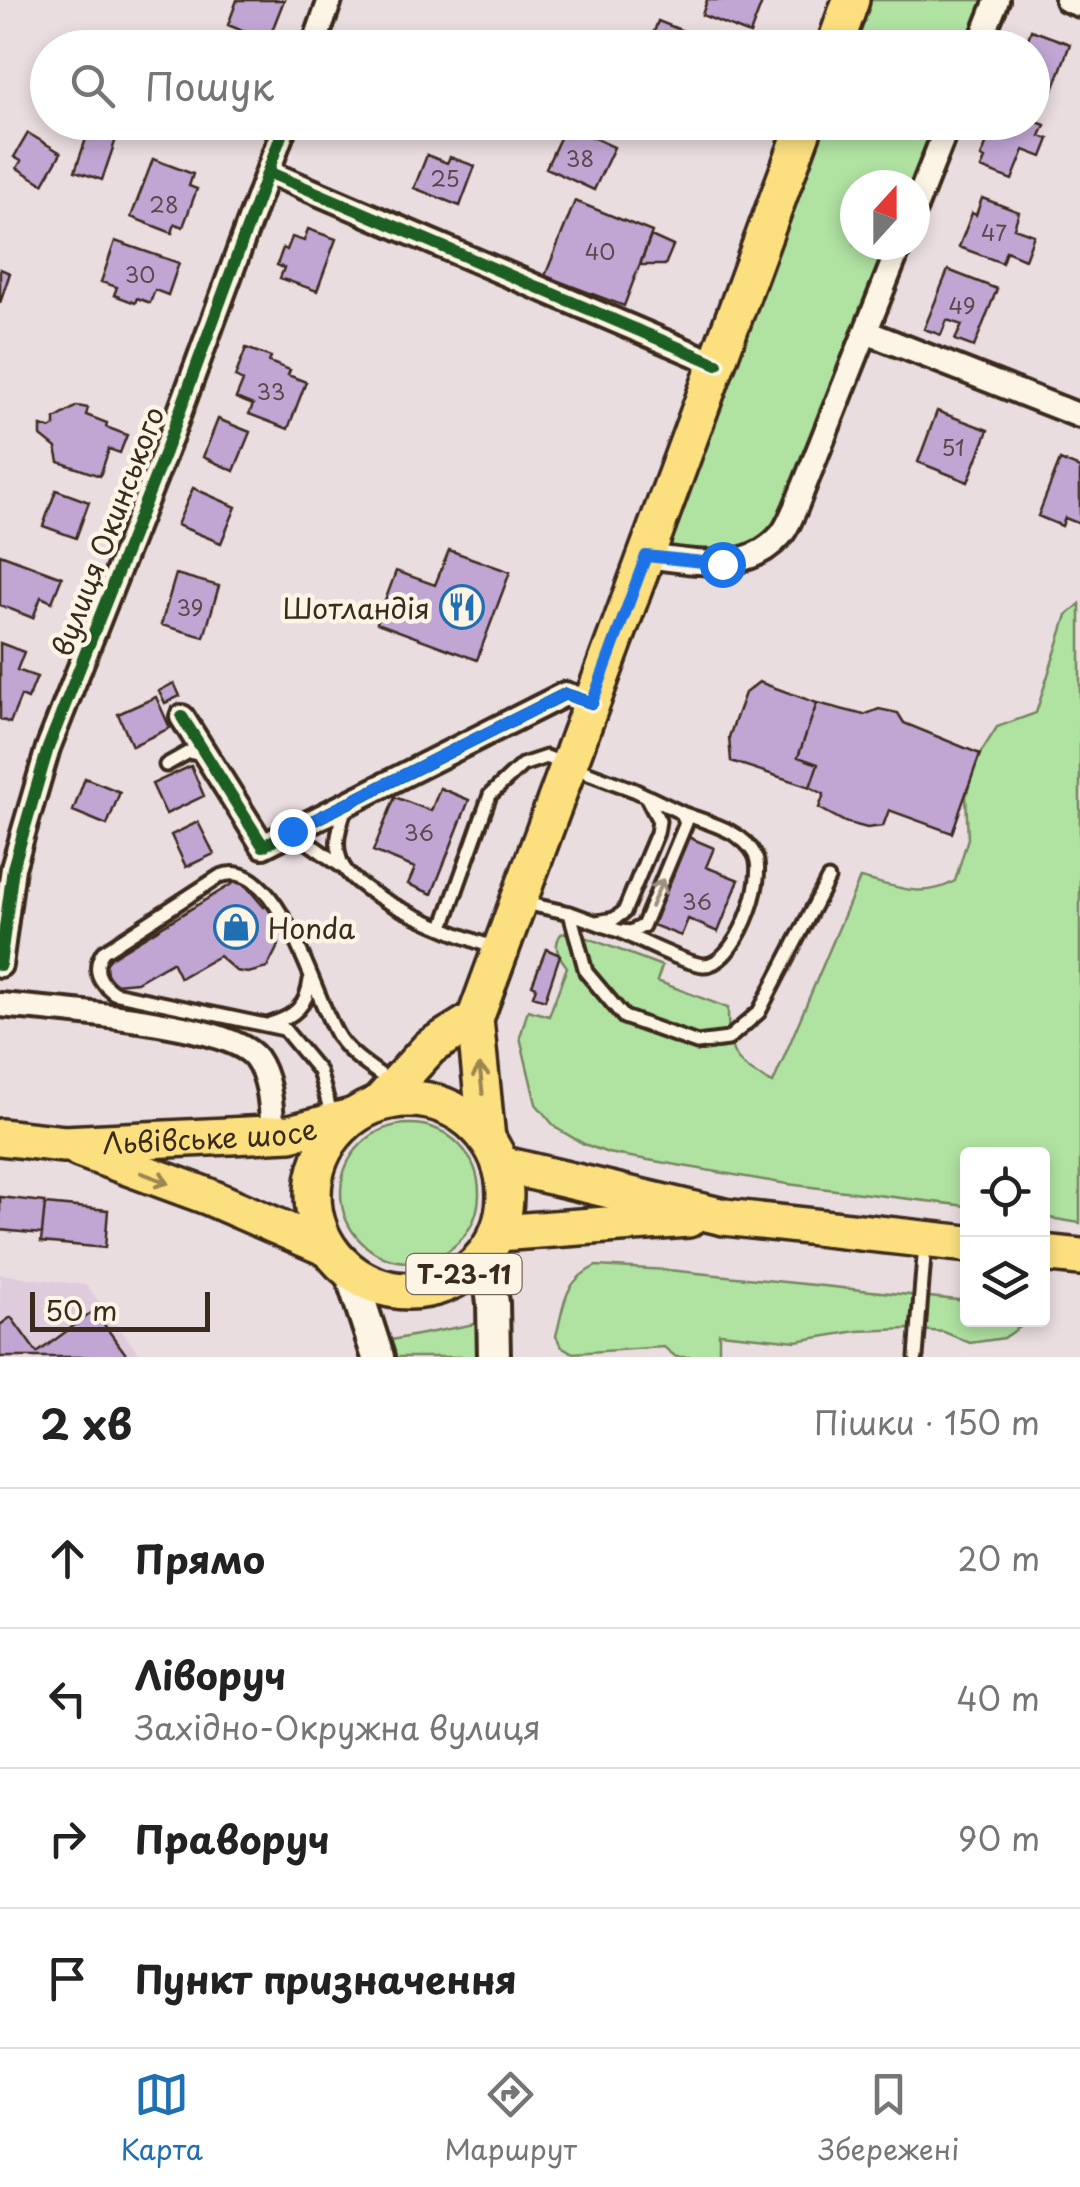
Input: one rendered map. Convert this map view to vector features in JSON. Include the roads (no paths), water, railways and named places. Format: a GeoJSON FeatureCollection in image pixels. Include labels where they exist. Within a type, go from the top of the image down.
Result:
{"type":"FeatureCollection","features":[{"type":"Feature","properties":{"kind":"main road"},"geometry":{"type":"LineString","coordinates":[[841,30],[852,0]]}},
{"type":"Feature","properties":{"kind":"main road","name":"Т-23-11"},"geometry":{"type":"LineString","coordinates":[[494,1357],[492,1243],[505,1195],[494,1152],[475,1019],[799,140]]}},
{"type":"Feature","properties":{"kind":"main road"},"geometry":{"type":"LineString","coordinates":[[378,1357],[339,1260],[316,1222],[312,1193],[317,1164],[331,1137],[430,1047],[475,1019]]}},
{"type":"Feature","properties":{"kind":"main road"},"geometry":{"type":"LineString","coordinates":[[365,1107],[409,1098],[439,1103],[466,1118],[494,1152],[724,1217],[960,1243]]}},
{"type":"Feature","properties":{"kind":"main road","name":"Львівське шосе"},"geometry":{"type":"LineString","coordinates":[[0,1136],[64,1144],[290,1133],[365,1107]]}},
{"type":"Feature","properties":{"kind":"main road","name":"Львівське шосе"},"geometry":{"type":"LineString","coordinates":[[64,1144],[207,1196],[339,1260]]}},
{"type":"Feature","properties":{"kind":"main road"},"geometry":{"type":"LineString","coordinates":[[492,1243],[724,1217]]}},
{"type":"Feature","properties":{"kind":"main road","name":"Т-23-11"},"geometry":{"type":"LineString","coordinates":[[339,1260],[376,1286],[406,1291],[437,1287],[464,1274],[492,1243]]}},
{"type":"Feature","properties":{"kind":"main road"},"geometry":{"type":"LineString","coordinates":[[1050,1254],[1080,1257]]}},
{"type":"Feature","properties":{"kind":"street"},"geometry":{"type":"LineString","coordinates":[[319,30],[330,0]]}},
{"type":"Feature","properties":{"kind":"street"},"geometry":{"type":"LineString","coordinates":[[985,30],[997,0]]}},
{"type":"Feature","properties":{"kind":"street"},"geometry":{"type":"LineString","coordinates":[[1067,0],[1080,5]]}},
{"type":"Feature","properties":{"kind":"street","name":"вулиця Окинського"},"geometry":{"type":"LineString","coordinates":[[0,965],[13,868],[48,748],[166,452],[280,140]]}},
{"type":"Feature","properties":{"kind":"street"},"geometry":{"type":"LineString","coordinates":[[930,170],[942,140]]}},
{"type":"Feature","properties":{"kind":"street"},"geometry":{"type":"LineString","coordinates":[[268,172],[717,364]]}},
{"type":"Feature","properties":{"kind":"street"},"geometry":{"type":"LineString","coordinates":[[646,556],[722,564],[760,552],[781,536],[894,260]]}},
{"type":"Feature","properties":{"kind":"street"},"geometry":{"type":"LineString","coordinates":[[866,332],[1080,416]]}},
{"type":"Feature","properties":{"kind":"street"},"geometry":{"type":"LineString","coordinates":[[182,717],[263,846],[565,694],[592,703]]}},
{"type":"Feature","properties":{"kind":"street"},"geometry":{"type":"LineString","coordinates":[[0,1005],[137,1020],[231,1041],[256,1057],[269,1092],[273,1134]]}},
{"type":"Feature","properties":{"kind":"lane"},"geometry":{"type":"LineString","coordinates":[[166,764],[193,751],[204,756]]}},
{"type":"Feature","properties":{"kind":"lane"},"geometry":{"type":"LineString","coordinates":[[442,927],[490,795],[522,765],[546,756],[732,833],[756,856],[756,890],[736,940],[716,962],[701,965],[597,922],[519,901]]}},
{"type":"Feature","properties":{"kind":"lane"},"geometry":{"type":"LineString","coordinates":[[597,922],[614,919],[624,912],[657,833],[656,811],[647,798]]}},
{"type":"Feature","properties":{"kind":"lane"},"geometry":{"type":"LineString","coordinates":[[344,868],[336,845],[346,806]]}},
{"type":"Feature","properties":{"kind":"lane"},"geometry":{"type":"LineString","coordinates":[[619,931],[631,932],[643,926],[686,823],[682,813]]}},
{"type":"Feature","properties":{"kind":"lane"},"geometry":{"type":"LineString","coordinates":[[292,831],[366,889],[442,927],[500,950]]}},
{"type":"Feature","properties":{"kind":"lane"},"geometry":{"type":"LineString","coordinates":[[238,873],[260,885],[273,900],[340,1039],[365,1107],[319,1071],[284,1029],[114,993],[102,985],[97,961],[102,952],[220,876],[238,873]]}},
{"type":"Feature","properties":{"kind":"lane"},"geometry":{"type":"LineString","coordinates":[[570,913],[586,972],[624,1017],[697,1043],[728,1039],[759,1012],[828,879]]}},
{"type":"Feature","properties":{"kind":"lane"},"geometry":{"type":"LineString","coordinates":[[270,1024],[298,1012],[309,991],[310,976]]}},
{"type":"Feature","properties":{"kind":"lane"},"geometry":{"type":"LineString","coordinates":[[916,1357],[925,1240]]}},
{"type":"Feature","properties":{"kind":"place","name":"Шотландія"},"geometry":{"type":"Point","coordinates":[462,607]}},
{"type":"Feature","properties":{"kind":"place","name":"Honda"},"geometry":{"type":"Point","coordinates":[236,927]}}]}
